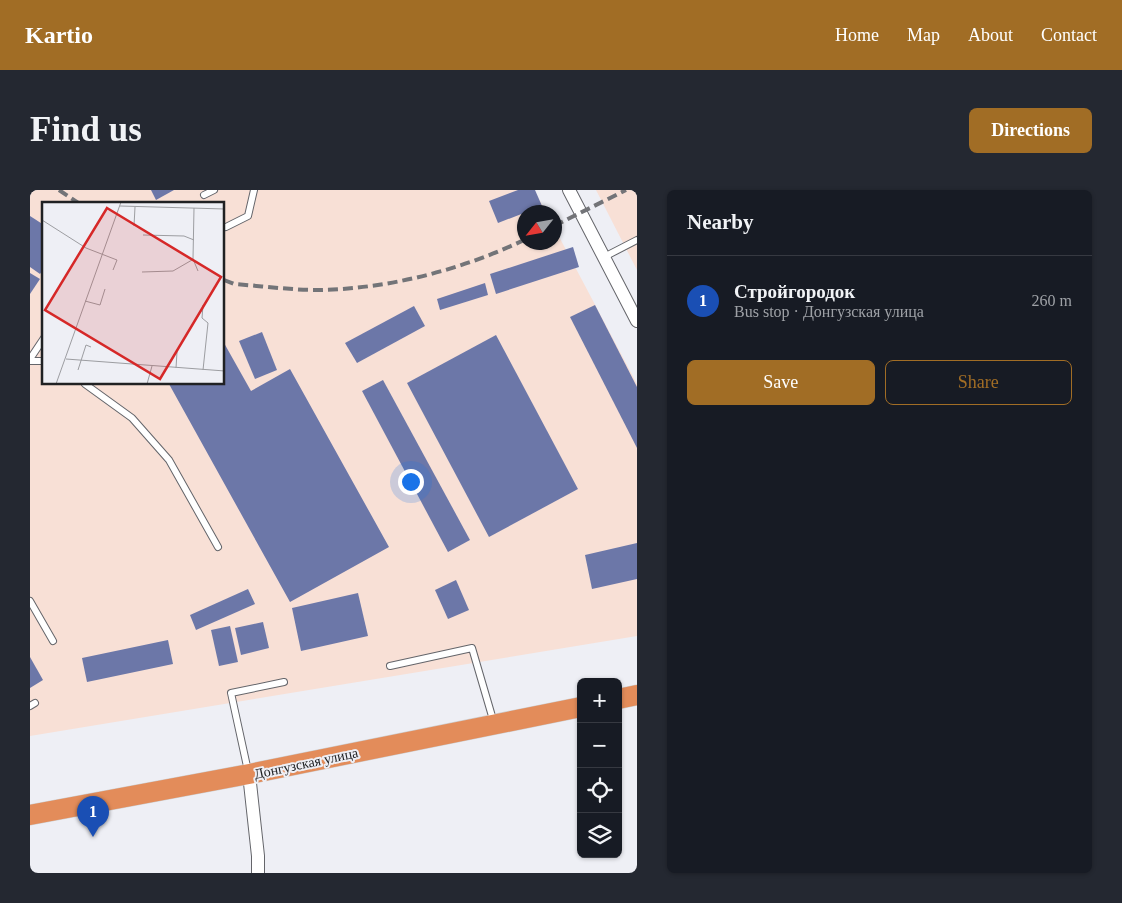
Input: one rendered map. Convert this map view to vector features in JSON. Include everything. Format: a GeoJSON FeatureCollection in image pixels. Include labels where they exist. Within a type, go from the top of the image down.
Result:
{"type":"FeatureCollection","features":[{"type":"Feature","properties":{"kind":"highway"},"geometry":{"type":"LineString","coordinates":[[622,698],[637,695]]}},
{"type":"Feature","properties":{"kind":"highway","name":"Донгузская улица"},"geometry":{"type":"LineString","coordinates":[[30,815],[249,774],[577,707]]}},
{"type":"Feature","properties":{"kind":"street"},"geometry":{"type":"LineString","coordinates":[[569,190],[637,321]]}},
{"type":"Feature","properties":{"kind":"street"},"geometry":{"type":"LineString","coordinates":[[249,774],[258,856],[258,873]]}},
{"type":"Feature","properties":{"kind":"lane"},"geometry":{"type":"LineString","coordinates":[[204,195],[214,190]]}},
{"type":"Feature","properties":{"kind":"lane"},"geometry":{"type":"LineString","coordinates":[[226,227],[248,216],[254,190]]}},
{"type":"Feature","properties":{"kind":"lane"},"geometry":{"type":"LineString","coordinates":[[604,257],[637,240]]}},
{"type":"Feature","properties":{"kind":"lane"},"geometry":{"type":"LineString","coordinates":[[30,360],[42,341]]}},
{"type":"Feature","properties":{"kind":"lane"},"geometry":{"type":"LineString","coordinates":[[86,385],[132,418],[169,460],[218,547]]}},
{"type":"Feature","properties":{"kind":"lane"},"geometry":{"type":"LineString","coordinates":[[30,601],[53,641]]}},
{"type":"Feature","properties":{"kind":"lane"},"geometry":{"type":"LineString","coordinates":[[390,666],[472,648],[495,724]]}},
{"type":"Feature","properties":{"kind":"lane"},"geometry":{"type":"LineString","coordinates":[[249,774],[231,693],[284,682]]}},
{"type":"Feature","properties":{"kind":"shaded area"},"geometry":{"type":"Polygon","coordinates":[[[30,190],[534,190],[542,205],[517,205],[517,250],[562,250],[562,242],[637,384],[637,636],[30,736],[30,190]]]}},
{"type":"Feature","properties":{"kind":"shaded area"},"geometry":{"type":"Polygon","coordinates":[[[596,190],[637,190],[637,270],[596,190]]]}},
{"type":"Feature","properties":{"kind":"building"},"geometry":{"type":"Polygon","coordinates":[[[151,190],[174,190],[156,200],[151,190]]]}},
{"type":"Feature","properties":{"kind":"building"},"geometry":{"type":"Polygon","coordinates":[[[518,190],[535,190],[542,205],[517,205],[517,216],[498,223],[489,201],[518,190]]]}},
{"type":"Feature","properties":{"kind":"building"},"geometry":{"type":"Polygon","coordinates":[[[30,216],[42,224],[42,271],[40,274],[30,267],[30,216]]]}},
{"type":"Feature","properties":{"kind":"building"},"geometry":{"type":"Polygon","coordinates":[[[573,247],[579,267],[496,294],[490,274],[573,247]]]}},
{"type":"Feature","properties":{"kind":"building"},"geometry":{"type":"Polygon","coordinates":[[[30,273],[40,279],[30,294],[30,273]]]}},
{"type":"Feature","properties":{"kind":"building"},"geometry":{"type":"Polygon","coordinates":[[[485,283],[488,295],[440,310],[437,299],[485,283]]]}},
{"type":"Feature","properties":{"kind":"building"},"geometry":{"type":"Polygon","coordinates":[[[595,305],[637,387],[637,448],[570,317],[595,305]]]}},
{"type":"Feature","properties":{"kind":"building"},"geometry":{"type":"Polygon","coordinates":[[[414,306],[425,326],[357,363],[345,343],[414,306]]]}},
{"type":"Feature","properties":{"kind":"building"},"geometry":{"type":"Polygon","coordinates":[[[262,332],[277,370],[255,379],[239,341],[262,332]]]}},
{"type":"Feature","properties":{"kind":"building"},"geometry":{"type":"Polygon","coordinates":[[[496,335],[578,489],[489,537],[407,383],[496,335]]]}},
{"type":"Feature","properties":{"kind":"building"},"geometry":{"type":"Polygon","coordinates":[[[225,345],[251,391],[290,369],[389,547],[290,602],[170,385],[225,385],[225,345]]]}},
{"type":"Feature","properties":{"kind":"building"},"geometry":{"type":"Polygon","coordinates":[[[383,380],[470,540],[448,552],[362,391],[383,380]]]}},
{"type":"Feature","properties":{"kind":"building"},"geometry":{"type":"Polygon","coordinates":[[[637,543],[637,579],[592,589],[585,555],[637,543]]]}},
{"type":"Feature","properties":{"kind":"building"},"geometry":{"type":"Polygon","coordinates":[[[456,580],[469,610],[448,619],[435,590],[456,580]]]}},
{"type":"Feature","properties":{"kind":"building"},"geometry":{"type":"Polygon","coordinates":[[[248,589],[255,604],[196,630],[190,615],[248,589]]]}},
{"type":"Feature","properties":{"kind":"building"},"geometry":{"type":"Polygon","coordinates":[[[358,593],[368,636],[301,651],[292,608],[358,593]]]}},
{"type":"Feature","properties":{"kind":"building"},"geometry":{"type":"Polygon","coordinates":[[[263,622],[269,648],[241,655],[235,628],[263,622]]]}},
{"type":"Feature","properties":{"kind":"building"},"geometry":{"type":"Polygon","coordinates":[[[230,626],[238,662],[219,666],[211,630],[230,626]]]}},
{"type":"Feature","properties":{"kind":"building"},"geometry":{"type":"Polygon","coordinates":[[[168,640],[173,664],[87,682],[82,658],[168,640]]]}},
{"type":"Feature","properties":{"kind":"building"},"geometry":{"type":"Polygon","coordinates":[[[30,657],[43,680],[30,688],[30,657]]]}},
{"type":"Feature","properties":{"kind":"railway"},"geometry":{"type":"LineString","coordinates":[[59,190],[77,202]]}},
{"type":"Feature","properties":{"kind":"railway"},"geometry":{"type":"LineString","coordinates":[[562,222],[626,190]]}},
{"type":"Feature","properties":{"kind":"railway"},"geometry":{"type":"LineString","coordinates":[[225,280],[234,284],[308,290],[371,286],[397,282],[450,269],[517,243]]}},
{"type":"Feature","properties":{"kind":"place","name":"Стройгородок"},"geometry":{"type":"Point","coordinates":[93,837]}}]}
